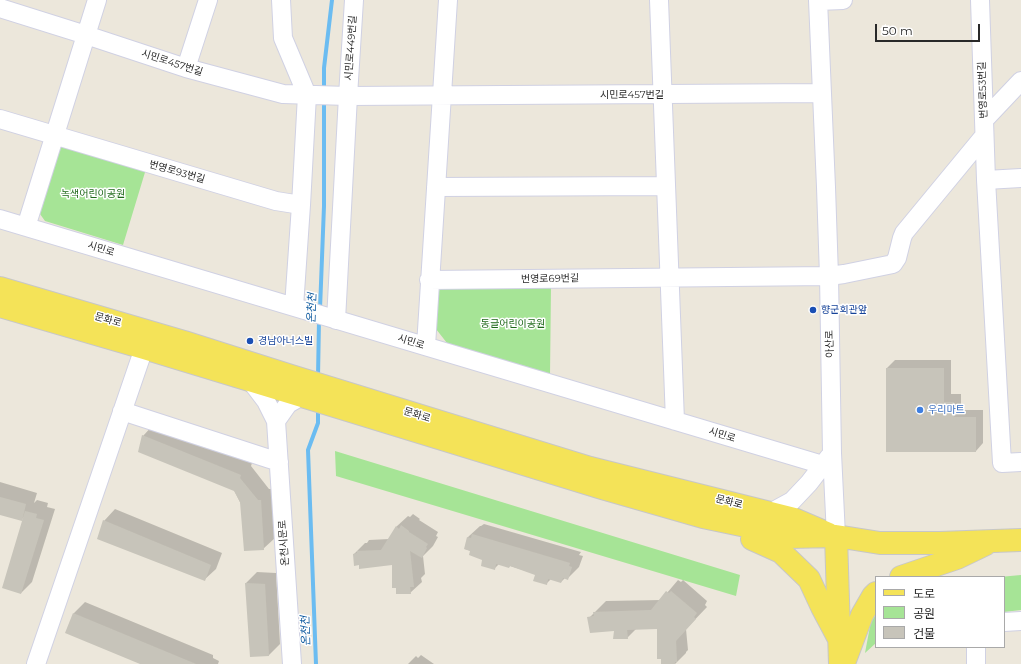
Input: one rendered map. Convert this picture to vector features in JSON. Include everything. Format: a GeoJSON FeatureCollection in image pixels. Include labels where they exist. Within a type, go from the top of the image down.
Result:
{"type":"FeatureCollection","features":[{"type":"Feature","properties":{"kind":"main road","name":"문화로"},"geometry":{"type":"LineString","coordinates":[[0,288],[184,342],[293,392]]}},
{"type":"Feature","properties":{"kind":"main road","name":"문화로"},"geometry":{"type":"LineString","coordinates":[[0,306],[293,392]]}},
{"type":"Feature","properties":{"kind":"main road"},"geometry":{"type":"LineString","coordinates":[[293,392],[331,397]]}},
{"type":"Feature","properties":{"kind":"main road","name":"문화로"},"geometry":{"type":"LineString","coordinates":[[331,397],[590,468],[794,518],[836,536]]}},
{"type":"Feature","properties":{"kind":"main road","name":"문화로"},"geometry":{"type":"LineString","coordinates":[[331,397],[602,488],[703,517],[746,526],[789,538],[836,536],[880,542],[940,543],[1021,540]]}},
{"type":"Feature","properties":{"kind":"main road"},"geometry":{"type":"LineString","coordinates":[[703,517],[781,552],[809,579],[839,639]]}},
{"type":"Feature","properties":{"kind":"main road","name":"아산로"},"geometry":{"type":"LineString","coordinates":[[836,536],[840,664]]}},
{"type":"Feature","properties":{"kind":"main road"},"geometry":{"type":"LineString","coordinates":[[904,576],[957,558],[992,541]]}},
{"type":"Feature","properties":{"kind":"main road"},"geometry":{"type":"LineString","coordinates":[[843,664],[862,615],[875,594]]}},
{"type":"Feature","properties":{"kind":"street"},"geometry":{"type":"LineString","coordinates":[[26,227],[97,0]]}},
{"type":"Feature","properties":{"kind":"street"},"geometry":{"type":"LineString","coordinates":[[186,68],[208,0]]}},
{"type":"Feature","properties":{"kind":"street"},"geometry":{"type":"LineString","coordinates":[[282,0],[283,38],[307,95],[294,307]]}},
{"type":"Feature","properties":{"kind":"street","name":"시민로449번길"},"geometry":{"type":"LineString","coordinates":[[348,96],[354,0]]}},
{"type":"Feature","properties":{"kind":"street"},"geometry":{"type":"LineString","coordinates":[[426,346],[448,0]]}},
{"type":"Feature","properties":{"kind":"street"},"geometry":{"type":"LineString","coordinates":[[659,0],[675,421]]}},
{"type":"Feature","properties":{"kind":"street"},"geometry":{"type":"LineString","coordinates":[[818,1],[843,0]]}},
{"type":"Feature","properties":{"kind":"street","name":"번영로53번길"},"geometry":{"type":"LineString","coordinates":[[980,0],[986,180],[1002,463],[1021,462]]}},
{"type":"Feature","properties":{"kind":"street","name":"아산로"},"geometry":{"type":"LineString","coordinates":[[818,1],[829,276],[827,459],[836,536]]}},
{"type":"Feature","properties":{"kind":"street","name":"시민로457번길"},"geometry":{"type":"LineString","coordinates":[[2,5],[186,68],[283,94],[442,96],[822,93]]}},
{"type":"Feature","properties":{"kind":"street"},"geometry":{"type":"LineString","coordinates":[[984,128],[1021,81]]}},
{"type":"Feature","properties":{"kind":"street"},"geometry":{"type":"LineString","coordinates":[[336,320],[348,96]]}},
{"type":"Feature","properties":{"kind":"street"},"geometry":{"type":"LineString","coordinates":[[0,119],[54,135]]}},
{"type":"Feature","properties":{"kind":"street","name":"번영로69번길"},"geometry":{"type":"LineString","coordinates":[[430,280],[829,276],[892,264],[897,258],[904,233],[984,128]]}},
{"type":"Feature","properties":{"kind":"street","name":"번영로93번길"},"geometry":{"type":"LineString","coordinates":[[54,135],[276,201],[301,205]]}},
{"type":"Feature","properties":{"kind":"street"},"geometry":{"type":"LineString","coordinates":[[986,180],[1021,178]]}},
{"type":"Feature","properties":{"kind":"street"},"geometry":{"type":"LineString","coordinates":[[436,187],[666,186]]}},
{"type":"Feature","properties":{"kind":"street","name":"시민로"},"geometry":{"type":"LineString","coordinates":[[0,219],[675,421],[827,459]]}},
{"type":"Feature","properties":{"kind":"street"},"geometry":{"type":"LineString","coordinates":[[36,664],[144,348]]}},
{"type":"Feature","properties":{"kind":"street"},"geometry":{"type":"LineString","coordinates":[[250,380],[266,400],[276,421]]}},
{"type":"Feature","properties":{"kind":"street"},"geometry":{"type":"LineString","coordinates":[[276,421],[293,392]]}},
{"type":"Feature","properties":{"kind":"street"},"geometry":{"type":"LineString","coordinates":[[122,411],[279,462]]}},
{"type":"Feature","properties":{"kind":"street","name":"온천시문로"},"geometry":{"type":"LineString","coordinates":[[276,421],[292,664]]}},
{"type":"Feature","properties":{"kind":"street"},"geometry":{"type":"LineString","coordinates":[[770,513],[792,501],[809,483],[827,459]]}},
{"type":"Feature","properties":{"kind":"street"},"geometry":{"type":"LineString","coordinates":[[1005,622],[1021,620]]}},
{"type":"Feature","properties":{"kind":"street"},"geometry":{"type":"LineString","coordinates":[[976,648],[976,664]]}},
{"type":"Feature","properties":{"kind":"green space","name":"녹색어린이공원"},"geometry":{"type":"Polygon","coordinates":[[[66,144],[146,169],[123,245],[45,221],[40,214],[60,148],[66,144]]]}},
{"type":"Feature","properties":{"kind":"green space","name":"동글어린이공원"},"geometry":{"type":"Polygon","coordinates":[[[444,285],[551,286],[550,376],[447,343],[436,329],[437,293],[444,285]]]}},
{"type":"Feature","properties":{"kind":"green space"},"geometry":{"type":"Polygon","coordinates":[[[335,451],[740,575],[736,596],[336,476],[335,451]]]}},
{"type":"Feature","properties":{"kind":"green space"},"geometry":{"type":"Polygon","coordinates":[[[1021,575],[1021,610],[1005,612],[1005,576],[1021,575]]]}},
{"type":"Feature","properties":{"kind":"green space"},"geometry":{"type":"Polygon","coordinates":[[[875,616],[875,644],[865,653],[871,621],[875,616]]]}},
{"type":"Feature","properties":{"kind":"building","name":"우리마트"},"geometry":{"type":"Polygon","coordinates":[[[886,368],[944,368],[944,402],[954,402],[954,417],[976,417],[976,452],[886,452],[886,368]]]}},
{"type":"Feature","properties":{"kind":"building"},"geometry":{"type":"Polygon","coordinates":[[[142,435],[241,475],[240,478],[258,500],[261,500],[264,550],[244,551],[240,502],[234,491],[138,452],[142,435]]]}},
{"type":"Feature","properties":{"kind":"building"},"geometry":{"type":"Polygon","coordinates":[[[0,497],[26,504],[22,521],[0,515],[0,497]]]}},
{"type":"Feature","properties":{"kind":"building"},"geometry":{"type":"Polygon","coordinates":[[[25,511],[37,514],[36,518],[44,520],[21,594],[2,588],[25,511]]]}},
{"type":"Feature","properties":{"kind":"building"},"geometry":{"type":"Polygon","coordinates":[[[103,520],[211,565],[205,581],[97,539],[103,520]]]}},
{"type":"Feature","properties":{"kind":"building"},"geometry":{"type":"Polygon","coordinates":[[[401,525],[428,544],[422,558],[410,551],[414,587],[410,587],[411,594],[396,594],[396,588],[392,588],[392,565],[359,569],[359,565],[354,566],[353,554],[357,553],[357,551],[381,550],[396,526],[399,529],[401,525]]]}},
{"type":"Feature","properties":{"kind":"building"},"geometry":{"type":"Polygon","coordinates":[[[472,534],[570,563],[569,566],[572,567],[568,580],[563,578],[561,583],[548,579],[547,585],[533,581],[535,575],[510,566],[509,568],[496,564],[495,570],[481,566],[482,560],[469,555],[470,551],[464,549],[467,537],[471,538],[472,534]]]}},
{"type":"Feature","properties":{"kind":"building"},"geometry":{"type":"Polygon","coordinates":[[[245,583],[265,584],[269,656],[250,657],[245,583]]]}},
{"type":"Feature","properties":{"kind":"building"},"geometry":{"type":"Polygon","coordinates":[[[666,591],[669,593],[671,591],[697,613],[694,617],[696,619],[676,641],[677,662],[675,662],[675,664],[661,664],[661,659],[657,659],[657,629],[627,630],[628,639],[613,639],[614,631],[590,633],[587,617],[594,616],[593,612],[651,610],[666,591]]]}},
{"type":"Feature","properties":{"kind":"building"},"geometry":{"type":"Polygon","coordinates":[[[73,613],[196,664],[140,664],[65,633],[73,613]]]}},
{"type":"Feature","properties":{"kind":"waterway","name":"온천천"},"geometry":{"type":"LineString","coordinates":[[324,91],[324,68],[332,0]]}},
{"type":"Feature","properties":{"kind":"waterway","name":"온천천"},"geometry":{"type":"LineString","coordinates":[[320,309],[324,206],[324,100]]}},
{"type":"Feature","properties":{"kind":"waterway","name":"온천천"},"geometry":{"type":"LineString","coordinates":[[318,377],[319,320]]}},
{"type":"Feature","properties":{"kind":"waterway","name":"온천천"},"geometry":{"type":"LineString","coordinates":[[316,664],[308,450],[318,423],[318,408]]}},
{"type":"Feature","properties":{"kind":"place","name":"향군회관앞"},"geometry":{"type":"Point","coordinates":[813,310]}},
{"type":"Feature","properties":{"kind":"place","name":"경남아너스빌"},"geometry":{"type":"Point","coordinates":[250,341]}},
{"type":"Feature","properties":{"kind":"place","name":"우리마트"},"geometry":{"type":"Point","coordinates":[920,410]}}]}
